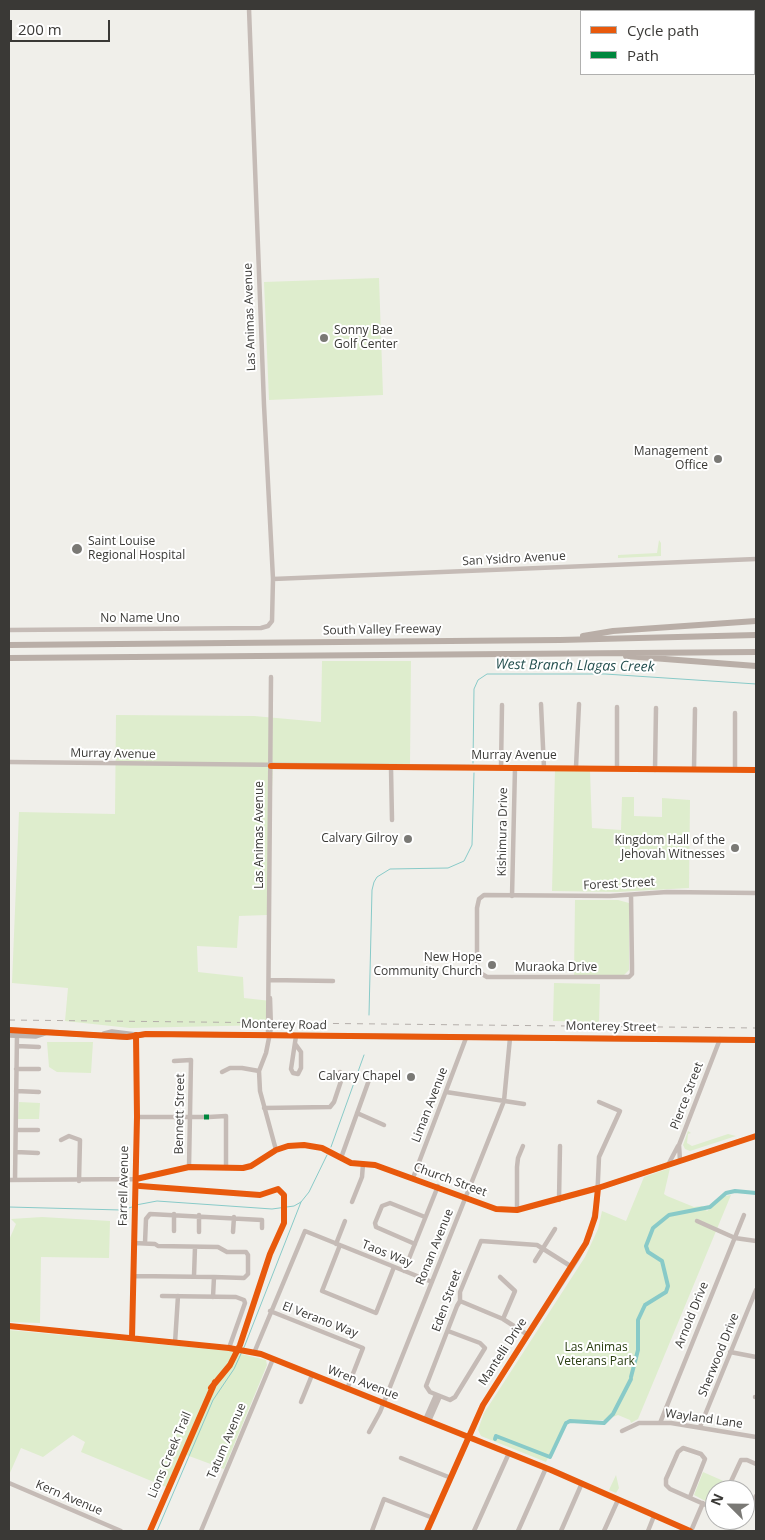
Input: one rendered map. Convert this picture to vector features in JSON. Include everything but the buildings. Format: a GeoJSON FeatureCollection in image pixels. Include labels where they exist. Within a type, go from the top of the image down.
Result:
{"type":"FeatureCollection","features":[{"type":"Feature","properties":{"kind":"highway"},"geometry":{"type":"LineString","coordinates":[[560,640],[613,631],[756,621]]}},
{"type":"Feature","properties":{"kind":"highway","name":"South Valley Freeway"},"geometry":{"type":"LineString","coordinates":[[9,645],[560,640],[756,635]]}},
{"type":"Feature","properties":{"kind":"highway","name":"South Valley Freeway"},"geometry":{"type":"LineString","coordinates":[[9,658],[756,652]]}},
{"type":"Feature","properties":{"kind":"highway"},"geometry":{"type":"LineString","coordinates":[[610,653],[625,656],[756,666]]}},
{"type":"Feature","properties":{"kind":"main road","name":"Monterey Road"},"geometry":{"type":"LineString","coordinates":[[9,1030],[44,1033],[103,1034],[112,1032],[136,1035],[466,1038]]}},
{"type":"Feature","properties":{"kind":"main road","name":"Monterey Road"},"geometry":{"type":"LineString","coordinates":[[9,1035],[36,1036],[44,1033]]}},
{"type":"Feature","properties":{"kind":"main road","name":"Monterey Street"},"geometry":{"type":"LineString","coordinates":[[466,1038],[756,1040]]}},
{"type":"Feature","properties":{"kind":"street","name":"Las Animas Avenue"},"geometry":{"type":"LineString","coordinates":[[249,9],[264,405],[273,579],[273,615],[271,624]]}},
{"type":"Feature","properties":{"kind":"street","name":"San Ysidro Avenue"},"geometry":{"type":"LineString","coordinates":[[273,579],[756,558]]}},
{"type":"Feature","properties":{"kind":"street","name":"No Name Uno"},"geometry":{"type":"LineString","coordinates":[[9,630],[261,628],[271,624]]}},
{"type":"Feature","properties":{"kind":"street","name":"Las Animas Avenue"},"geometry":{"type":"LineString","coordinates":[[259,1071],[266,1053],[270,1028],[271,677]]}},
{"type":"Feature","properties":{"kind":"street"},"geometry":{"type":"LineString","coordinates":[[541,704],[544,768]]}},
{"type":"Feature","properties":{"kind":"street"},"geometry":{"type":"LineString","coordinates":[[576,767],[579,704]]}},
{"type":"Feature","properties":{"kind":"street"},"geometry":{"type":"LineString","coordinates":[[501,768],[502,705]]}},
{"type":"Feature","properties":{"kind":"street"},"geometry":{"type":"LineString","coordinates":[[617,707],[617,768]]}},
{"type":"Feature","properties":{"kind":"street"},"geometry":{"type":"LineString","coordinates":[[655,770],[656,708]]}},
{"type":"Feature","properties":{"kind":"street"},"geometry":{"type":"LineString","coordinates":[[694,769],[695,709]]}},
{"type":"Feature","properties":{"kind":"street"},"geometry":{"type":"LineString","coordinates":[[735,713],[735,770]]}},
{"type":"Feature","properties":{"kind":"street","name":"Murray Avenue"},"geometry":{"type":"LineString","coordinates":[[9,762],[391,768],[576,767],[655,770],[756,770]]}},
{"type":"Feature","properties":{"kind":"street"},"geometry":{"type":"LineString","coordinates":[[391,768],[392,820]]}},
{"type":"Feature","properties":{"kind":"street","name":"Kishimura Drive"},"geometry":{"type":"LineString","coordinates":[[512,896],[514,768]]}},
{"type":"Feature","properties":{"kind":"street","name":"Forest Street"},"geometry":{"type":"LineString","coordinates":[[483,976],[476,967],[476,924],[477,903],[484,895],[631,895],[667,892],[756,893]]}},
{"type":"Feature","properties":{"kind":"street","name":"Muraoka Drive"},"geometry":{"type":"LineString","coordinates":[[483,976],[628,977],[632,974],[631,895]]}},
{"type":"Feature","properties":{"kind":"street"},"geometry":{"type":"LineString","coordinates":[[270,980],[333,980]]}},
{"type":"Feature","properties":{"kind":"street","name":"Farrell Avenue"},"geometry":{"type":"LineString","coordinates":[[132,1338],[137,1117],[136,1035]]}},
{"type":"Feature","properties":{"kind":"street"},"geometry":{"type":"LineString","coordinates":[[15,1180],[17,1036]]}},
{"type":"Feature","properties":{"kind":"street"},"geometry":{"type":"LineString","coordinates":[[296,1036],[291,1069],[295,1074],[300,1073],[301,1068],[301,1052],[296,1045]]}},
{"type":"Feature","properties":{"kind":"street","name":"Liman Avenue"},"geometry":{"type":"LineString","coordinates":[[413,1178],[466,1038]]}},
{"type":"Feature","properties":{"kind":"street","name":"Ronan Avenue"},"geometry":{"type":"LineString","coordinates":[[369,1432],[384,1404],[504,1101],[510,1038]]}},
{"type":"Feature","properties":{"kind":"street","name":"Pierce Street"},"geometry":{"type":"LineString","coordinates":[[680,1160],[679,1145],[720,1040]]}},
{"type":"Feature","properties":{"kind":"street"},"geometry":{"type":"LineString","coordinates":[[17,1046],[39,1047]]}},
{"type":"Feature","properties":{"kind":"street","name":"Bennett Street"},"geometry":{"type":"LineString","coordinates":[[174,1061],[190,1060],[189,1167]]}},
{"type":"Feature","properties":{"kind":"street"},"geometry":{"type":"LineString","coordinates":[[222,1072],[230,1068],[259,1071],[260,1091],[276,1150]]}},
{"type":"Feature","properties":{"kind":"street"},"geometry":{"type":"LineString","coordinates":[[16,1069],[39,1069]]}},
{"type":"Feature","properties":{"kind":"street"},"geometry":{"type":"LineString","coordinates":[[264,1108],[330,1107],[334,1102],[341,1082],[340,1072]]}},
{"type":"Feature","properties":{"kind":"street"},"geometry":{"type":"LineString","coordinates":[[341,1158],[369,1080]]}},
{"type":"Feature","properties":{"kind":"street"},"geometry":{"type":"LineString","coordinates":[[16,1091],[39,1092]]}},
{"type":"Feature","properties":{"kind":"street"},"geometry":{"type":"LineString","coordinates":[[446,1092],[524,1104]]}},
{"type":"Feature","properties":{"kind":"street","name":"Mantelli Drive"},"geometry":{"type":"LineString","coordinates":[[427,1531],[486,1398],[572,1267],[592,1229],[600,1157],[620,1111],[599,1102]]}},
{"type":"Feature","properties":{"kind":"street"},"geometry":{"type":"LineString","coordinates":[[357,1113],[384,1125]]}},
{"type":"Feature","properties":{"kind":"street"},"geometry":{"type":"LineString","coordinates":[[137,1117],[226,1116],[226,1168]]}},
{"type":"Feature","properties":{"kind":"street"},"geometry":{"type":"LineString","coordinates":[[16,1130],[38,1130]]}},
{"type":"Feature","properties":{"kind":"street"},"geometry":{"type":"LineString","coordinates":[[61,1140],[69,1136],[80,1140],[79,1181]]}},
{"type":"Feature","properties":{"kind":"street","name":"Church Street"},"geometry":{"type":"LineString","coordinates":[[9,1180],[79,1181],[136,1179],[189,1167],[226,1168],[251,1166],[276,1150],[288,1146],[322,1148],[341,1158],[375,1165],[438,1186],[496,1209],[517,1210],[598,1188],[756,1136]]}},
{"type":"Feature","properties":{"kind":"street"},"geometry":{"type":"LineString","coordinates":[[668,1165],[679,1145]]}},
{"type":"Feature","properties":{"kind":"street"},"geometry":{"type":"LineString","coordinates":[[517,1210],[517,1168],[518,1158],[523,1146]]}},
{"type":"Feature","properties":{"kind":"street"},"geometry":{"type":"LineString","coordinates":[[558,1200],[560,1146]]}},
{"type":"Feature","properties":{"kind":"street"},"geometry":{"type":"LineString","coordinates":[[16,1152],[38,1153]]}},
{"type":"Feature","properties":{"kind":"street"},"geometry":{"type":"LineString","coordinates":[[352,1202],[362,1177],[363,1164]]}},
{"type":"Feature","properties":{"kind":"street"},"geometry":{"type":"LineString","coordinates":[[404,1271],[438,1186]]}},
{"type":"Feature","properties":{"kind":"street"},"geometry":{"type":"LineString","coordinates":[[415,1244],[376,1227],[375,1223],[382,1206],[390,1203],[425,1217]]}},
{"type":"Feature","properties":{"kind":"street"},"geometry":{"type":"LineString","coordinates":[[145,1243],[146,1219],[150,1214],[199,1215],[262,1220],[262,1228]]}},
{"type":"Feature","properties":{"kind":"street"},"geometry":{"type":"LineString","coordinates":[[174,1214],[174,1230]]}},
{"type":"Feature","properties":{"kind":"street"},"geometry":{"type":"LineString","coordinates":[[199,1215],[199,1232]]}},
{"type":"Feature","properties":{"kind":"street","name":"Arnold Drive"},"geometry":{"type":"LineString","coordinates":[[660,1423],[744,1215]]}},
{"type":"Feature","properties":{"kind":"street"},"geometry":{"type":"LineString","coordinates":[[233,1232],[234,1218]]}},
{"type":"Feature","properties":{"kind":"street"},"geometry":{"type":"LineString","coordinates":[[345,1221],[322,1291],[376,1313],[394,1267]]}},
{"type":"Feature","properties":{"kind":"street"},"geometry":{"type":"LineString","coordinates":[[697,1222],[735,1238],[756,1241]]}},
{"type":"Feature","properties":{"kind":"street"},"geometry":{"type":"LineString","coordinates":[[535,1261],[555,1229]]}},
{"type":"Feature","properties":{"kind":"street","name":"Taos Way"},"geometry":{"type":"LineString","coordinates":[[270,1312],[305,1231],[432,1282]]}},
{"type":"Feature","properties":{"kind":"street","name":"Eden Street"},"geometry":{"type":"LineString","coordinates":[[438,1396],[428,1391],[426,1386],[460,1301],[460,1292],[480,1244],[484,1240],[532,1243],[544,1248]]}},
{"type":"Feature","properties":{"kind":"street"},"geometry":{"type":"LineString","coordinates":[[134,1243],[158,1246],[218,1247],[227,1252],[246,1252],[248,1254],[248,1274],[244,1278],[134,1276]]}},
{"type":"Feature","properties":{"kind":"street"},"geometry":{"type":"LineString","coordinates":[[194,1276],[195,1247]]}},
{"type":"Feature","properties":{"kind":"street"},"geometry":{"type":"LineString","coordinates":[[544,1248],[572,1267]]}},
{"type":"Feature","properties":{"kind":"street"},"geometry":{"type":"LineString","coordinates":[[213,1297],[214,1277]]}},
{"type":"Feature","properties":{"kind":"street"},"geometry":{"type":"LineString","coordinates":[[500,1277],[515,1291],[503,1319]]}},
{"type":"Feature","properties":{"kind":"street","name":"Sherwood Drive"},"geometry":{"type":"LineString","coordinates":[[700,1427],[756,1290]]}},
{"type":"Feature","properties":{"kind":"street"},"geometry":{"type":"LineString","coordinates":[[162,1296],[240,1298],[245,1304],[229,1348]]}},
{"type":"Feature","properties":{"kind":"street"},"geometry":{"type":"LineString","coordinates":[[175,1343],[178,1296]]}},
{"type":"Feature","properties":{"kind":"street"},"geometry":{"type":"LineString","coordinates":[[460,1301],[503,1319],[528,1335]]}},
{"type":"Feature","properties":{"kind":"street"},"geometry":{"type":"LineString","coordinates":[[254,1352],[270,1312]]}},
{"type":"Feature","properties":{"kind":"street","name":"El Verano Way"},"geometry":{"type":"LineString","coordinates":[[270,1312],[363,1348],[347,1389]]}},
{"type":"Feature","properties":{"kind":"street","name":"Wren Avenue"},"geometry":{"type":"LineString","coordinates":[[9,1326],[254,1352],[469,1436],[691,1531]]}},
{"type":"Feature","properties":{"kind":"street"},"geometry":{"type":"LineString","coordinates":[[427,1420],[438,1396],[448,1400],[453,1398],[484,1352],[484,1347],[448,1331]]}},
{"type":"Feature","properties":{"kind":"street"},"geometry":{"type":"LineString","coordinates":[[730,1352],[756,1357]]}},
{"type":"Feature","properties":{"kind":"street","name":"Tatum Avenue"},"geometry":{"type":"LineString","coordinates":[[201,1531],[272,1359]]}},
{"type":"Feature","properties":{"kind":"street"},"geometry":{"type":"LineString","coordinates":[[301,1402],[312,1375]]}},
{"type":"Feature","properties":{"kind":"street","name":"Wayland Lane"},"geometry":{"type":"LineString","coordinates":[[622,1431],[639,1423],[660,1423],[700,1427],[756,1437]]}},
{"type":"Feature","properties":{"kind":"street"},"geometry":{"type":"LineString","coordinates":[[690,1497],[705,1459],[701,1454],[682,1448],[666,1479],[666,1485],[690,1497],[703,1503],[691,1531]]}},
{"type":"Feature","properties":{"kind":"street"},"geometry":{"type":"LineString","coordinates":[[474,1531],[509,1453]]}},
{"type":"Feature","properties":{"kind":"street"},"geometry":{"type":"LineString","coordinates":[[401,1458],[451,1478]]}},
{"type":"Feature","properties":{"kind":"street"},"geometry":{"type":"LineString","coordinates":[[731,1480],[739,1463],[743,1460],[756,1464]]}},
{"type":"Feature","properties":{"kind":"street"},"geometry":{"type":"LineString","coordinates":[[518,1531],[546,1468]]}},
{"type":"Feature","properties":{"kind":"street","name":"Kern Avenue"},"geometry":{"type":"LineString","coordinates":[[9,1483],[121,1531]]}},
{"type":"Feature","properties":{"kind":"street"},"geometry":{"type":"LineString","coordinates":[[561,1531],[582,1483]]}},
{"type":"Feature","properties":{"kind":"street"},"geometry":{"type":"LineString","coordinates":[[372,1531],[384,1499],[433,1518]]}},
{"type":"Feature","properties":{"kind":"street"},"geometry":{"type":"LineString","coordinates":[[604,1531],[618,1500]]}},
{"type":"Feature","properties":{"kind":"street"},"geometry":{"type":"LineString","coordinates":[[648,1531],[654,1516]]}},
{"type":"Feature","properties":{"kind":"green space","name":"Sonny Bae Golf Center"},"geometry":{"type":"Polygon","coordinates":[[[379,278],[383,395],[269,400],[264,282],[379,278]]]}},
{"type":"Feature","properties":{"kind":"green space"},"geometry":{"type":"Polygon","coordinates":[[[659,540],[661,543],[661,556],[618,558],[618,555],[657,553],[659,540]]]}},
{"type":"Feature","properties":{"kind":"green space"},"geometry":{"type":"Polygon","coordinates":[[[322,661],[411,661],[410,765],[273,765],[267,915],[239,916],[237,948],[197,946],[198,972],[243,977],[244,998],[271,1001],[271,1025],[130,1028],[65,1021],[68,988],[12,983],[19,812],[115,814],[116,715],[254,716],[321,722],[322,661]]]}},
{"type":"Feature","properties":{"kind":"green space"},"geometry":{"type":"Polygon","coordinates":[[[555,770],[590,771],[592,828],[621,830],[622,797],[634,797],[634,816],[662,817],[662,798],[690,800],[689,888],[617,892],[552,891],[555,770]]]}},
{"type":"Feature","properties":{"kind":"green space"},"geometry":{"type":"Polygon","coordinates":[[[575,900],[618,900],[629,903],[629,970],[624,975],[574,975],[575,900]]]}},
{"type":"Feature","properties":{"kind":"green space"},"geometry":{"type":"Polygon","coordinates":[[[554,983],[600,984],[599,1022],[553,1021],[554,983]]]}},
{"type":"Feature","properties":{"kind":"green space"},"geometry":{"type":"Polygon","coordinates":[[[47,1042],[93,1042],[91,1073],[57,1072],[49,1067],[47,1042]]]}},
{"type":"Feature","properties":{"kind":"green space"},"geometry":{"type":"Polygon","coordinates":[[[19,1102],[40,1103],[39,1119],[18,1119],[19,1102]]]}},
{"type":"Feature","properties":{"kind":"green space"},"geometry":{"type":"Polygon","coordinates":[[[688,1131],[691,1133],[688,1134],[687,1143],[692,1146],[728,1134],[736,1136],[690,1151],[685,1149],[683,1145],[688,1131]]]}},
{"type":"Feature","properties":{"kind":"green space","name":"Las Animas Veterans Park"},"geometry":{"type":"Polygon","coordinates":[[[670,1168],[664,1194],[667,1196],[694,1207],[702,1206],[707,1211],[725,1196],[731,1195],[638,1419],[631,1423],[630,1420],[618,1415],[605,1420],[566,1420],[546,1462],[481,1436],[478,1430],[484,1413],[585,1257],[598,1229],[602,1211],[626,1221],[644,1177],[670,1168]]]}},
{"type":"Feature","properties":{"kind":"green space"},"geometry":{"type":"Polygon","coordinates":[[[42,1217],[110,1221],[109,1258],[41,1257],[40,1323],[9,1322],[9,1240],[16,1224],[11,1219],[42,1217]]]}},
{"type":"Feature","properties":{"kind":"green space"},"geometry":{"type":"Polygon","coordinates":[[[9,1330],[229,1351],[266,1360],[267,1365],[224,1469],[181,1453],[166,1487],[81,1452],[85,1442],[73,1435],[43,1457],[21,1448],[9,1475],[9,1330]]]}},
{"type":"Feature","properties":{"kind":"green space"},"geometry":{"type":"Polygon","coordinates":[[[703,1472],[721,1480],[705,1480],[705,1501],[694,1495],[703,1472]]]}},
{"type":"Feature","properties":{"kind":"green space"},"geometry":{"type":"Polygon","coordinates":[[[616,1475],[619,1488],[616,1493],[609,1490],[616,1475]]]}},
{"type":"Feature","properties":{"kind":"waterway","name":"West Branch Llagas Creek"},"geometry":{"type":"LineString","coordinates":[[473,763],[474,689],[478,680],[487,674],[605,674],[756,684]]}},
{"type":"Feature","properties":{"kind":"waterway","name":"West Branch Llagas Creek"},"geometry":{"type":"LineString","coordinates":[[369,1015],[372,890],[374,882],[377,877],[390,869],[448,868],[464,861],[472,845],[474,773]]}},
{"type":"Feature","properties":{"kind":"waterway","name":"West Branch Llagas Creek"},"geometry":{"type":"LineString","coordinates":[[331,1147],[364,1055]]}},
{"type":"Feature","properties":{"kind":"waterway","name":"West Branch Llagas Creek"},"geometry":{"type":"LineString","coordinates":[[136,1205],[157,1201],[272,1209],[294,1206],[301,1202],[309,1192],[327,1155]]}},
{"type":"Feature","properties":{"kind":"waterway"},"geometry":{"type":"LineString","coordinates":[[631,1377],[638,1350],[638,1320],[645,1305],[666,1292],[668,1286],[662,1261],[648,1252],[646,1246],[653,1228],[669,1215],[710,1207],[726,1193],[735,1191],[756,1193]]}},
{"type":"Feature","properties":{"kind":"waterway"},"geometry":{"type":"LineString","coordinates":[[157,1531],[213,1400],[234,1369],[245,1345],[301,1202]]}},
{"type":"Feature","properties":{"kind":"waterway","name":"West Branch Llagas Creek"},"geometry":{"type":"LineString","coordinates":[[9,1207],[121,1210],[132,1207]]}},
{"type":"Feature","properties":{"kind":"waterway"},"geometry":{"type":"LineString","coordinates":[[495,1439],[496,1436],[550,1457],[566,1423],[570,1421],[604,1423],[613,1414],[631,1379]]}},
{"type":"Feature","properties":{"kind":"railway"},"geometry":{"type":"LineString","coordinates":[[9,1020],[756,1028]]}},
{"type":"Feature","properties":{"kind":"marked path"},"geometry":{"type":"LineString","coordinates":[[204,1117],[209,1117]]}},
{"type":"Feature","properties":{"kind":"cycle path"},"geometry":{"type":"LineString","coordinates":[[271,766],[756,770]]}},
{"type":"Feature","properties":{"kind":"cycle path"},"geometry":{"type":"LineString","coordinates":[[9,1030],[127,1037],[146,1034],[756,1040]]}},
{"type":"Feature","properties":{"kind":"cycle path"},"geometry":{"type":"LineString","coordinates":[[132,1338],[137,1117],[136,1035]]}},
{"type":"Feature","properties":{"kind":"cycle path"},"geometry":{"type":"LineString","coordinates":[[136,1179],[189,1167],[243,1168],[251,1166],[276,1150],[288,1146],[304,1145],[322,1148],[351,1163],[375,1165],[496,1209],[517,1210],[598,1188],[756,1136]]}},
{"type":"Feature","properties":{"kind":"cycle path"},"geometry":{"type":"LineString","coordinates":[[140,1186],[260,1195],[278,1189],[284,1195],[284,1223],[270,1254],[240,1345],[230,1365],[211,1388]]}},
{"type":"Feature","properties":{"kind":"cycle path"},"geometry":{"type":"LineString","coordinates":[[427,1531],[483,1405],[586,1243],[595,1217],[598,1188]]}},
{"type":"Feature","properties":{"kind":"cycle path"},"geometry":{"type":"LineString","coordinates":[[9,1326],[229,1348],[261,1354],[551,1470],[690,1531]]}},
{"type":"Feature","properties":{"kind":"cycle path","name":"Lions Creek Trail"},"geometry":{"type":"LineString","coordinates":[[150,1531],[215,1382]]}},
{"type":"Feature","properties":{"kind":"place","name":"Sonny Bae Golf Center"},"geometry":{"type":"Point","coordinates":[324,338]}},
{"type":"Feature","properties":{"kind":"place","name":"Management Office"},"geometry":{"type":"Point","coordinates":[718,459]}},
{"type":"Feature","properties":{"kind":"place","name":"Saint Louise Regional Hospital"},"geometry":{"type":"Point","coordinates":[77,549]}},
{"type":"Feature","properties":{"kind":"place","name":"Calvary Gilroy"},"geometry":{"type":"Point","coordinates":[408,839]}},
{"type":"Feature","properties":{"kind":"place","name":"Kingdom Hall of the Jehovah Witnesses"},"geometry":{"type":"Point","coordinates":[735,848]}},
{"type":"Feature","properties":{"kind":"place","name":"New Hope Community Church"},"geometry":{"type":"Point","coordinates":[492,965]}},
{"type":"Feature","properties":{"kind":"place","name":"Calvary Chapel"},"geometry":{"type":"Point","coordinates":[411,1077]}}]}
